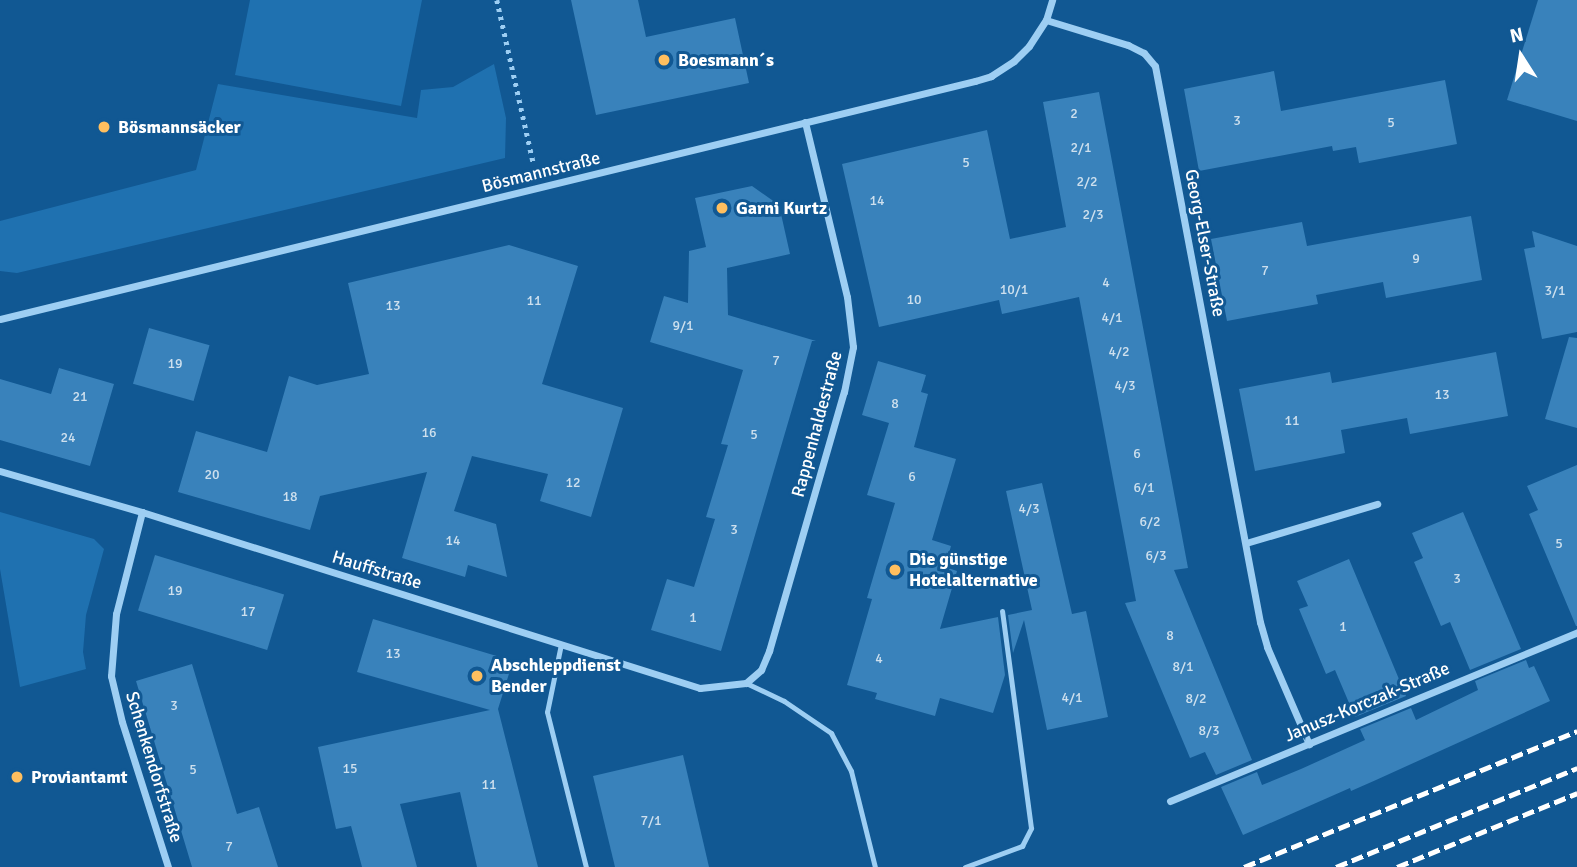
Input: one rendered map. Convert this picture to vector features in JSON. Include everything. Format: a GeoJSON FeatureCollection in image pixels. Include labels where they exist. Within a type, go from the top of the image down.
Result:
{"type":"FeatureCollection","features":[{"type":"Feature","properties":{"kind":"street","name":"Bösmannstraße"},"geometry":{"type":"LineString","coordinates":[[0,319],[539,189],[991,76],[1014,61],[1046,20],[1052,0]]}},
{"type":"Feature","properties":{"kind":"street","name":"Georg-Elser-Straße"},"geometry":{"type":"LineString","coordinates":[[1046,20],[1128,45],[1144,53],[1154,66],[1267,647],[1309,744]]}},
{"type":"Feature","properties":{"kind":"street","name":"Rappenhaldestraße"},"geometry":{"type":"LineString","coordinates":[[746,683],[761,670],[769,651],[844,392],[853,347],[847,297],[805,122]]}},
{"type":"Feature","properties":{"kind":"street","name":"Hauffstraße"},"geometry":{"type":"LineString","coordinates":[[0,471],[142,512],[701,688],[746,683]]}},
{"type":"Feature","properties":{"kind":"street"},"geometry":{"type":"LineString","coordinates":[[1245,543],[1377,504]]}},
{"type":"Feature","properties":{"kind":"street","name":"Schenkendorfstraße"},"geometry":{"type":"LineString","coordinates":[[142,512],[116,614],[111,676],[122,722],[168,867]]}},
{"type":"Feature","properties":{"kind":"street","name":"Janusz-Korczak-Straße"},"geometry":{"type":"LineString","coordinates":[[1170,801],[1577,632]]}},
{"type":"Feature","properties":{"kind":"lane"},"geometry":{"type":"LineString","coordinates":[[965,867],[1022,846],[1031,828],[1002,611]]}},
{"type":"Feature","properties":{"kind":"lane"},"geometry":{"type":"LineString","coordinates":[[561,644],[547,712],[586,867]]}},
{"type":"Feature","properties":{"kind":"lane"},"geometry":{"type":"LineString","coordinates":[[746,683],[784,701],[831,733],[851,771],[875,867]]}},
{"type":"Feature","properties":{"kind":"path"},"geometry":{"type":"LineString","coordinates":[[497,0],[539,189]]}},
{"type":"Feature","properties":{"kind":"shaded area"},"geometry":{"type":"Polygon","coordinates":[[[250,0],[422,0],[401,106],[235,75],[250,0]]]}},
{"type":"Feature","properties":{"kind":"shaded area"},"geometry":{"type":"Polygon","coordinates":[[[494,64],[506,118],[505,158],[17,273],[0,271],[0,221],[196,170],[218,84],[417,118],[421,90],[453,87],[494,64]]]}},
{"type":"Feature","properties":{"kind":"shaded area"},"geometry":{"type":"Polygon","coordinates":[[[0,512],[94,539],[104,549],[86,615],[83,652],[86,669],[20,687],[0,569],[0,512]]]}},
{"type":"Feature","properties":{"kind":"building","name":"Boesmann´s"},"geometry":{"type":"Polygon","coordinates":[[[571,0],[638,0],[646,37],[735,18],[749,83],[596,115],[571,0]]]}},
{"type":"Feature","properties":{"kind":"building"},"geometry":{"type":"Polygon","coordinates":[[[1538,0],[1577,0],[1577,121],[1507,100],[1538,0]]]}},
{"type":"Feature","properties":{"kind":"building"},"geometry":{"type":"Polygon","coordinates":[[[1274,71],[1281,111],[1445,80],[1457,144],[1359,163],[1356,147],[1333,151],[1332,146],[1199,171],[1184,89],[1274,71]]]}},
{"type":"Feature","properties":{"kind":"building"},"geometry":{"type":"Polygon","coordinates":[[[1099,92],[1188,568],[1174,570],[1252,760],[1216,775],[1205,752],[1190,758],[1125,603],[1136,601],[1079,297],[1002,314],[999,300],[879,327],[842,164],[987,130],[1010,239],[1066,227],[1043,102],[1099,92]]]}},
{"type":"Feature","properties":{"kind":"building"},"geometry":{"type":"Polygon","coordinates":[[[752,186],[779,205],[790,254],[727,268],[728,315],[816,341],[812,341],[721,651],[651,630],[667,579],[694,587],[715,519],[706,517],[728,445],[721,444],[743,370],[650,342],[664,296],[688,303],[689,251],[706,247],[695,198],[752,186]]]}},
{"type":"Feature","properties":{"kind":"building"},"geometry":{"type":"Polygon","coordinates":[[[1471,216],[1482,280],[1386,298],[1383,282],[1316,295],[1318,304],[1227,321],[1211,239],[1302,222],[1307,246],[1471,216]]]}},
{"type":"Feature","properties":{"kind":"building"},"geometry":{"type":"Polygon","coordinates":[[[1532,231],[1577,246],[1577,332],[1542,339],[1524,249],[1535,247],[1532,231]]]}},
{"type":"Feature","properties":{"kind":"building"},"geometry":{"type":"Polygon","coordinates":[[[509,245],[578,266],[542,384],[623,408],[591,517],[540,501],[548,474],[472,456],[454,511],[496,524],[507,577],[468,565],[465,577],[402,558],[427,472],[320,496],[310,530],[178,492],[196,431],[267,452],[289,376],[317,385],[369,374],[348,283],[509,245]]]}},
{"type":"Feature","properties":{"kind":"building"},"geometry":{"type":"Polygon","coordinates":[[[149,328],[210,345],[194,401],[133,384],[149,328]]]}},
{"type":"Feature","properties":{"kind":"building"},"geometry":{"type":"Polygon","coordinates":[[[1569,337],[1577,338],[1577,428],[1545,419],[1569,337]]]}},
{"type":"Feature","properties":{"kind":"building"},"geometry":{"type":"Polygon","coordinates":[[[1496,352],[1508,416],[1410,434],[1407,418],[1341,430],[1345,453],[1255,471],[1239,389],[1330,372],[1332,383],[1496,352]]]}},
{"type":"Feature","properties":{"kind":"building"},"geometry":{"type":"Polygon","coordinates":[[[878,361],[926,375],[921,392],[928,394],[914,447],[956,459],[932,540],[951,546],[945,567],[957,571],[940,629],[998,617],[1005,675],[993,713],[940,698],[935,716],[875,699],[877,693],[847,685],[872,599],[867,598],[895,503],[867,495],[889,423],[862,415],[878,361]]]}},
{"type":"Feature","properties":{"kind":"building"},"geometry":{"type":"Polygon","coordinates":[[[59,368],[114,384],[90,466],[0,440],[0,379],[51,394],[59,368]]]}},
{"type":"Feature","properties":{"kind":"building"},"geometry":{"type":"Polygon","coordinates":[[[1577,465],[1576,626],[1529,514],[1538,510],[1527,486],[1577,465]]]}},
{"type":"Feature","properties":{"kind":"building"},"geometry":{"type":"Polygon","coordinates":[[[1042,483],[1072,614],[1086,611],[1108,717],[1047,730],[1024,620],[1013,653],[1008,615],[1032,610],[1006,491],[1042,483]]]}},
{"type":"Feature","properties":{"kind":"building"},"geometry":{"type":"Polygon","coordinates":[[[1463,512],[1521,649],[1470,670],[1450,622],[1441,626],[1414,562],[1423,558],[1412,533],[1463,512]]]}},
{"type":"Feature","properties":{"kind":"building"},"geometry":{"type":"Polygon","coordinates":[[[155,555],[284,594],[267,650],[138,610],[155,555]]]}},
{"type":"Feature","properties":{"kind":"building"},"geometry":{"type":"Polygon","coordinates":[[[1349,559],[1406,696],[1355,717],[1335,670],[1326,674],[1299,609],[1308,606],[1297,581],[1349,559]]]}},
{"type":"Feature","properties":{"kind":"building"},"geometry":{"type":"Polygon","coordinates":[[[373,619],[513,661],[498,709],[538,867],[477,867],[460,792],[400,804],[417,867],[362,867],[351,826],[336,829],[318,747],[490,710],[357,672],[373,619]]]}},
{"type":"Feature","properties":{"kind":"building"},"geometry":{"type":"Polygon","coordinates":[[[1526,660],[1529,668],[1534,666],[1550,701],[1351,791],[1350,788],[1243,835],[1221,787],[1257,772],[1262,785],[1301,769],[1365,740],[1360,729],[1411,708],[1416,720],[1478,690],[1475,681],[1526,660]]]}},
{"type":"Feature","properties":{"kind":"building"},"geometry":{"type":"Polygon","coordinates":[[[192,664],[237,814],[259,807],[278,867],[192,867],[136,681],[192,664]]]}},
{"type":"Feature","properties":{"kind":"building"},"geometry":{"type":"Polygon","coordinates":[[[683,755],[709,867],[615,867],[593,776],[683,755]]]}},
{"type":"Feature","properties":{"kind":"railway"},"geometry":{"type":"LineString","coordinates":[[1244,867],[1577,731]]}},
{"type":"Feature","properties":{"kind":"railway"},"geometry":{"type":"LineString","coordinates":[[1336,867],[1577,768]]}},
{"type":"Feature","properties":{"kind":"railway"},"geometry":{"type":"LineString","coordinates":[[1397,867],[1577,793]]}},
{"type":"Feature","properties":{"kind":"place","name":"Boesmann´s"},"geometry":{"type":"Point","coordinates":[664,60]}},
{"type":"Feature","properties":{"kind":"place","name":"Bösmannsäcker"},"geometry":{"type":"Point","coordinates":[104,127]}},
{"type":"Feature","properties":{"kind":"place","name":"Garni Kurtz"},"geometry":{"type":"Point","coordinates":[722,208]}},
{"type":"Feature","properties":{"kind":"place","name":"Die günstige Hotelalternative"},"geometry":{"type":"Point","coordinates":[895,570]}},
{"type":"Feature","properties":{"kind":"place","name":"Abschleppdienst Bender"},"geometry":{"type":"Point","coordinates":[477,676]}},
{"type":"Feature","properties":{"kind":"place","name":"Proviantamt"},"geometry":{"type":"Point","coordinates":[17,777]}}]}
